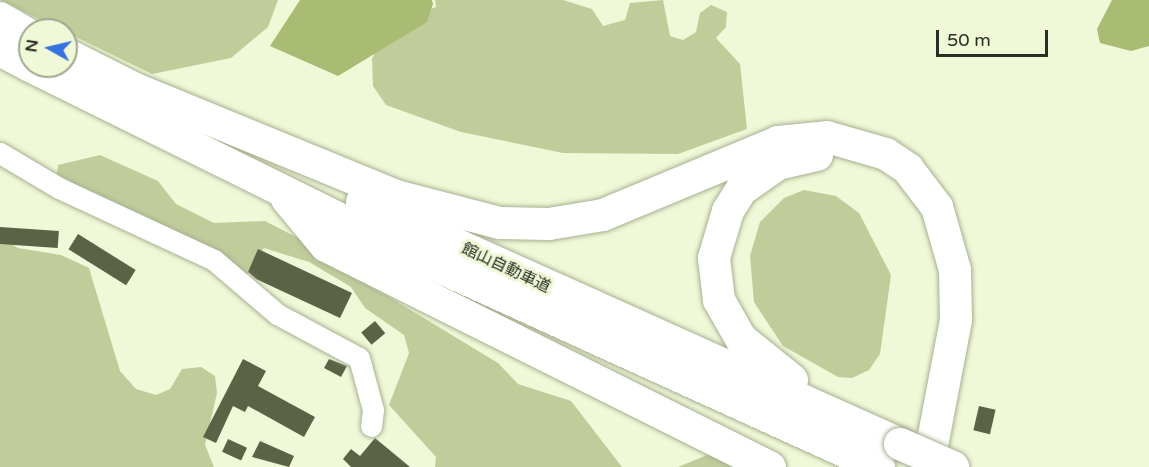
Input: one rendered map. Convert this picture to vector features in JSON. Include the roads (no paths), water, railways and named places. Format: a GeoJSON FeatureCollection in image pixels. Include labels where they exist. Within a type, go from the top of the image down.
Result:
{"type":"FeatureCollection","features":[{"type":"Feature","properties":{"kind":"highway"},"geometry":{"type":"LineString","coordinates":[[0,18],[18,28]]}},
{"type":"Feature","properties":{"kind":"highway","name":"館山自動車道"},"geometry":{"type":"LineString","coordinates":[[0,50],[18,60]]}},
{"type":"Feature","properties":{"kind":"highway","name":"館山自動車道"},"geometry":{"type":"LineString","coordinates":[[78,60],[391,216],[830,413],[905,455],[953,467]]}},
{"type":"Feature","properties":{"kind":"highway","name":"館山自動車道"},"geometry":{"type":"LineString","coordinates":[[54,78],[280,192],[879,467]]}},
{"type":"Feature","properties":{"kind":"highway"},"geometry":{"type":"LineString","coordinates":[[133,88],[396,196],[501,223],[549,224],[603,215],[778,142],[827,137],[886,154],[908,169],[937,207],[955,270],[956,320],[928,467]]}},
{"type":"Feature","properties":{"kind":"highway"},"geometry":{"type":"LineString","coordinates":[[830,413],[741,339],[713,279],[718,234],[741,190],[778,164],[825,154],[870,164],[890,177],[905,191],[929,236],[938,309],[905,455]]}},
{"type":"Feature","properties":{"kind":"highway"},"geometry":{"type":"LineString","coordinates":[[280,192],[326,246],[770,467]]}},
{"type":"Feature","properties":{"kind":"street"},"geometry":{"type":"LineString","coordinates":[[0,153],[59,188],[214,260],[277,314],[359,358],[373,410],[371,426]]}}]}
